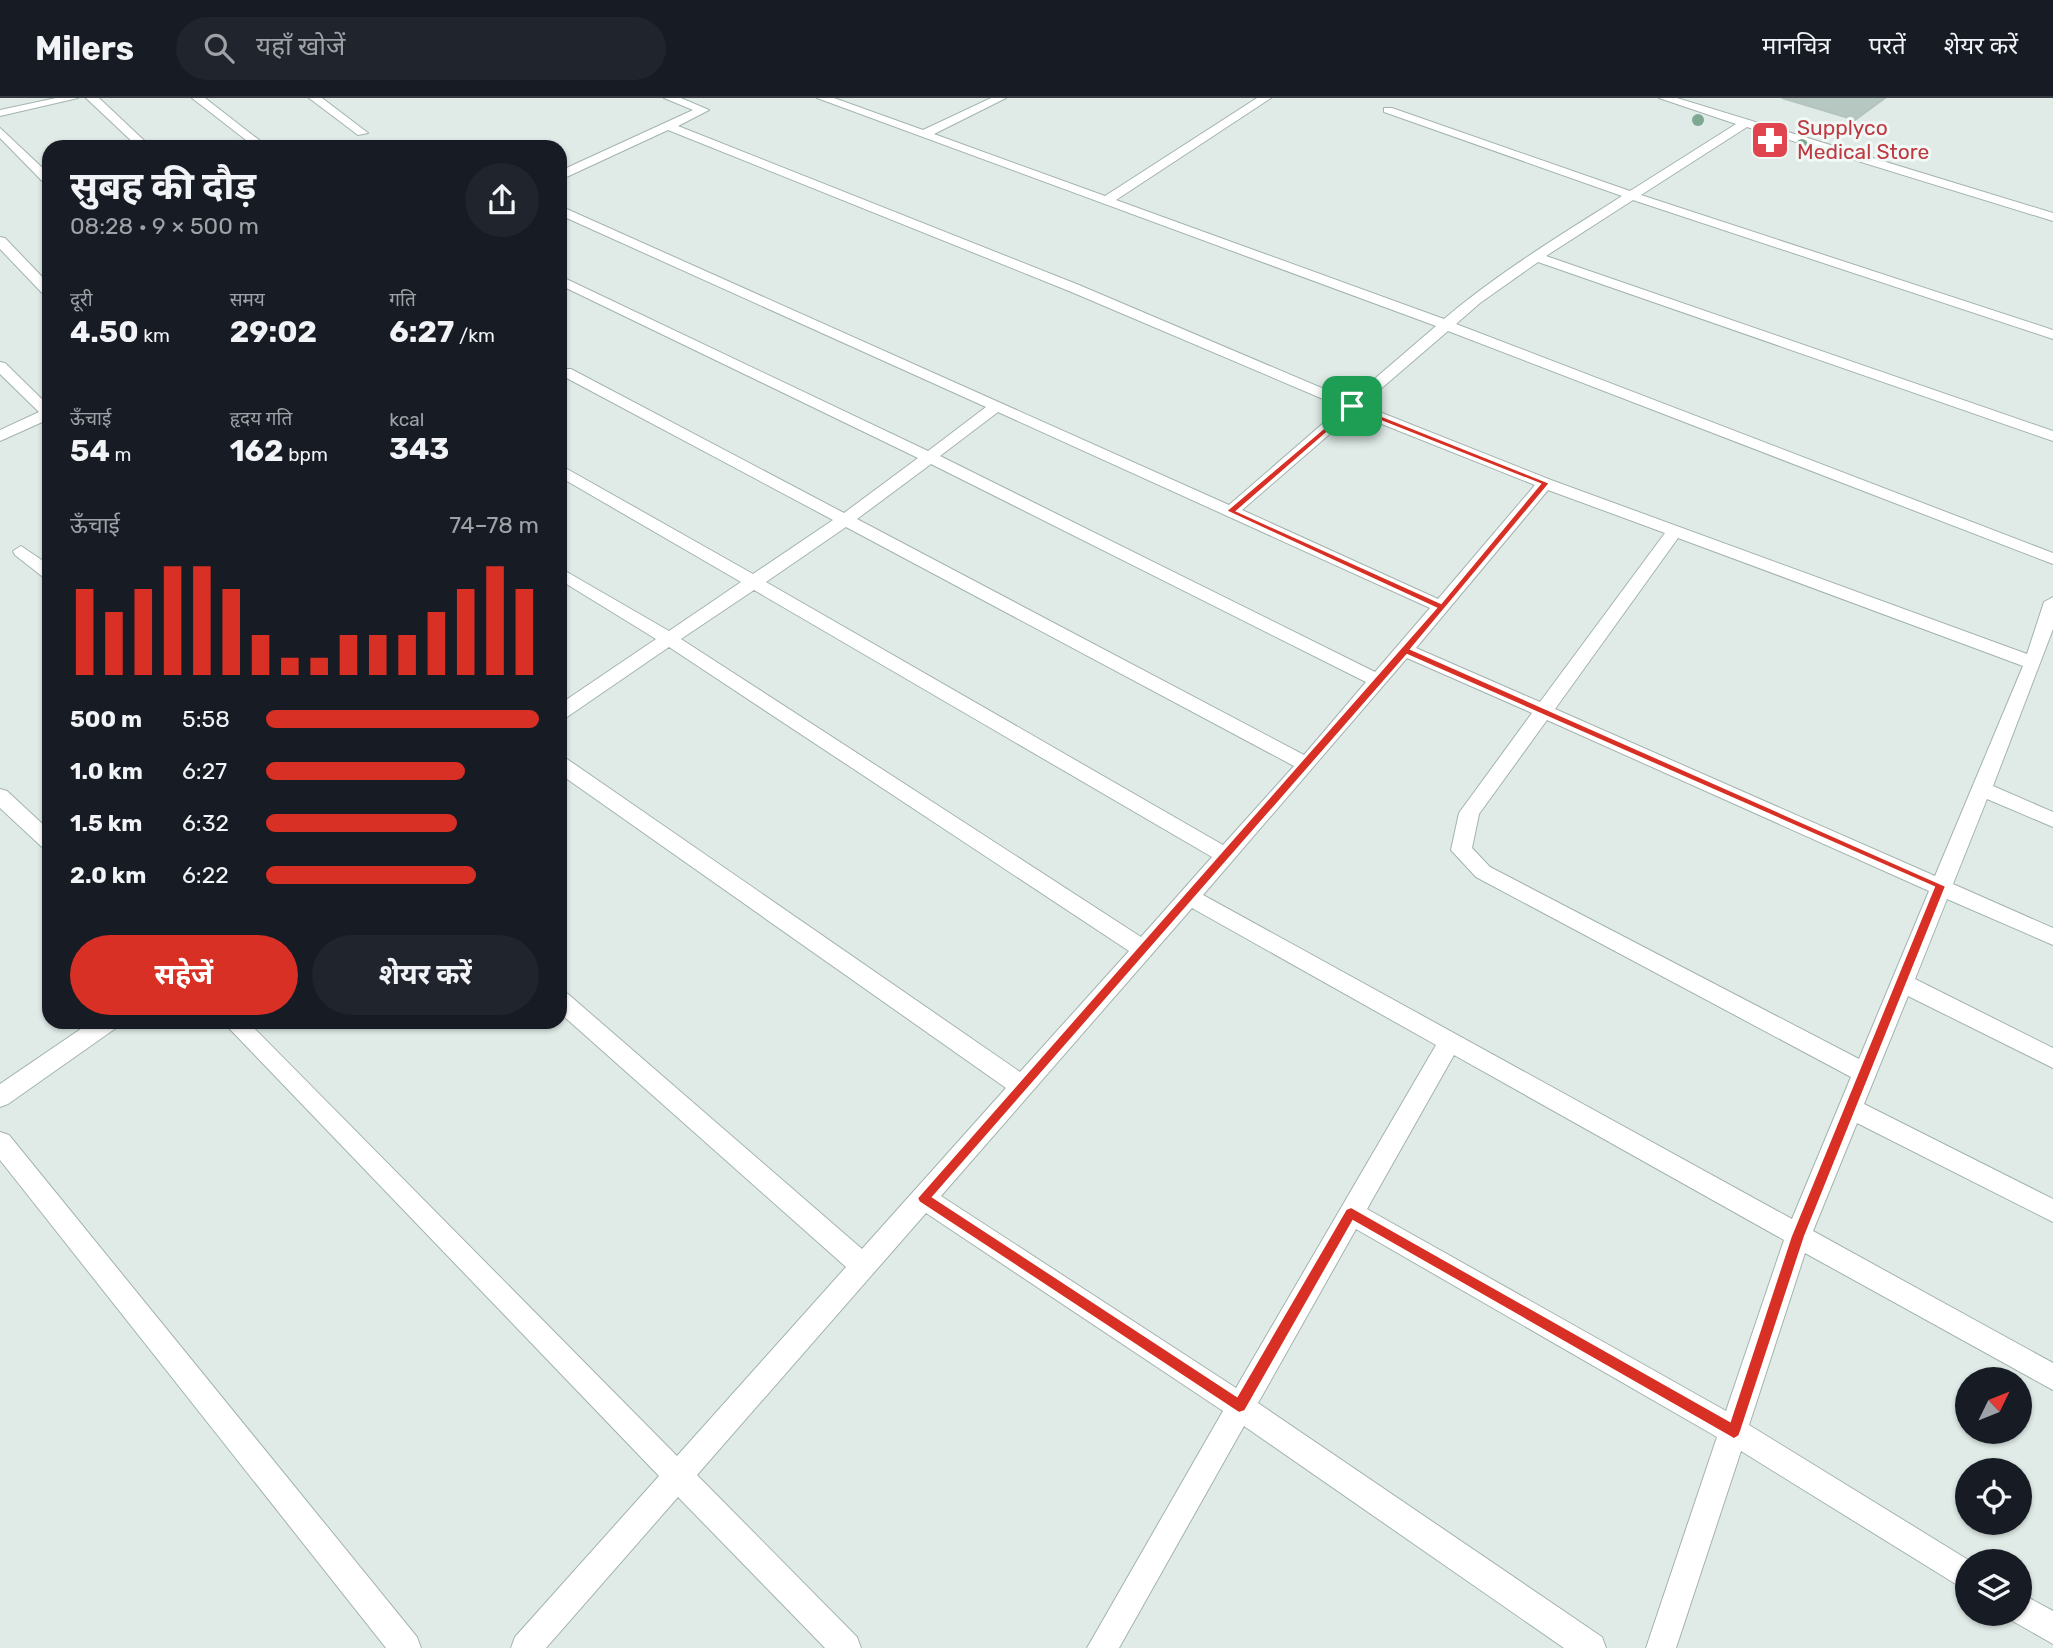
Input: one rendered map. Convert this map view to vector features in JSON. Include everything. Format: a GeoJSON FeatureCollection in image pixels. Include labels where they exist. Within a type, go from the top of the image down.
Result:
{"type":"FeatureCollection","features":[{"type":"Feature","properties":{"kind":"street"},"geometry":{"type":"LineString","coordinates":[[0,113],[72,98]]}},
{"type":"Feature","properties":{"kind":"street"},"geometry":{"type":"LineString","coordinates":[[92,98],[137,140]]}},
{"type":"Feature","properties":{"kind":"street"},"geometry":{"type":"LineString","coordinates":[[198,98],[253,140]]}},
{"type":"Feature","properties":{"kind":"street"},"geometry":{"type":"LineString","coordinates":[[315,98],[362,132]]}},
{"type":"Feature","properties":{"kind":"street"},"geometry":{"type":"LineString","coordinates":[[567,173],[703,110],[670,98]]}},
{"type":"Feature","properties":{"kind":"street"},"geometry":{"type":"LineString","coordinates":[[822,98],[1446,325],[2053,559]]}},
{"type":"Feature","properties":{"kind":"street"},"geometry":{"type":"LineString","coordinates":[[923,135],[1000,98]]}},
{"type":"Feature","properties":{"kind":"street"},"geometry":{"type":"LineString","coordinates":[[1665,98],[2053,217]]}},
{"type":"Feature","properties":{"kind":"street"},"geometry":{"type":"LineString","coordinates":[[1106,201],[1261,99]]}},
{"type":"Feature","properties":{"kind":"street"},"geometry":{"type":"LineString","coordinates":[[1388,110],[1630,195],[2053,335]]}},
{"type":"Feature","properties":{"kind":"street"},"geometry":{"type":"LineString","coordinates":[[1231,511],[1475,300],[1630,195],[1745,122]]}},
{"type":"Feature","properties":{"kind":"street"},"geometry":{"type":"LineString","coordinates":[[668,126],[1074,288],[1352,406],[1545,483],[2034,663]]}},
{"type":"Feature","properties":{"kind":"street"},"geometry":{"type":"LineString","coordinates":[[0,131],[42,174]]}},
{"type":"Feature","properties":{"kind":"street"},"geometry":{"type":"LineString","coordinates":[[567,214],[1442,607]]}},
{"type":"Feature","properties":{"kind":"street"},"geometry":{"type":"LineString","coordinates":[[0,241],[42,285]]}},
{"type":"Feature","properties":{"kind":"street"},"geometry":{"type":"LineString","coordinates":[[1536,257],[2053,436]]}},
{"type":"Feature","properties":{"kind":"street"},"geometry":{"type":"LineString","coordinates":[[567,283],[929,457],[1379,681]]}},
{"type":"Feature","properties":{"kind":"street"},"geometry":{"type":"LineString","coordinates":[[0,366],[42,407]]}},
{"type":"Feature","properties":{"kind":"street"},"geometry":{"type":"LineString","coordinates":[[567,373],[1306,764]]}},
{"type":"Feature","properties":{"kind":"street"},"geometry":{"type":"LineString","coordinates":[[567,708],[844,520],[997,406]]}},
{"type":"Feature","properties":{"kind":"street"},"geometry":{"type":"LineString","coordinates":[[0,436],[42,417]]}},
{"type":"Feature","properties":{"kind":"street"},"geometry":{"type":"LineString","coordinates":[[567,474],[1226,856]]}},
{"type":"Feature","properties":{"kind":"street"},"geometry":{"type":"LineString","coordinates":[[526,1648],[1226,856],[1379,681],[1545,483]]}},
{"type":"Feature","properties":{"kind":"street"},"geometry":{"type":"LineString","coordinates":[[1675,531],[1469,813],[1461,850],[1483,872],[1865,1073]]}},
{"type":"Feature","properties":{"kind":"street"},"geometry":{"type":"LineString","coordinates":[[22,551],[42,567]]}},
{"type":"Feature","properties":{"kind":"street"},"geometry":{"type":"LineString","coordinates":[[567,577],[669,639],[1143,949]]}},
{"type":"Feature","properties":{"kind":"street"},"geometry":{"type":"LineString","coordinates":[[1661,1648],[1798,1236],[1980,788],[2034,663],[2053,602]]}},
{"type":"Feature","properties":{"kind":"street"},"geometry":{"type":"LineString","coordinates":[[1405,650],[2053,937]]}},
{"type":"Feature","properties":{"kind":"street"},"geometry":{"type":"LineString","coordinates":[[567,769],[1022,1086]]}},
{"type":"Feature","properties":{"kind":"street"},"geometry":{"type":"LineString","coordinates":[[1980,788],[2053,820]]}},
{"type":"Feature","properties":{"kind":"street"},"geometry":{"type":"LineString","coordinates":[[0,796],[42,835]]}},
{"type":"Feature","properties":{"kind":"street"},"geometry":{"type":"LineString","coordinates":[[1189,897],[2053,1377]]}},
{"type":"Feature","properties":{"kind":"street"},"geometry":{"type":"LineString","coordinates":[[1901,982],[2053,1059]]}},
{"type":"Feature","properties":{"kind":"street"},"geometry":{"type":"LineString","coordinates":[[567,1006],[864,1266]]}},
{"type":"Feature","properties":{"kind":"street"},"geometry":{"type":"LineString","coordinates":[[0,1097],[98,1029]]}},
{"type":"Feature","properties":{"kind":"street"},"geometry":{"type":"LineString","coordinates":[[241,1029],[845,1648]]}},
{"type":"Feature","properties":{"kind":"street"},"geometry":{"type":"LineString","coordinates":[[1102,1648],[1449,1043]]}},
{"type":"Feature","properties":{"kind":"street"},"geometry":{"type":"LineString","coordinates":[[1850,1108],[2053,1211]]}},
{"type":"Feature","properties":{"kind":"street"},"geometry":{"type":"LineString","coordinates":[[0,1142],[406,1648]]}},
{"type":"Feature","properties":{"kind":"street"},"geometry":{"type":"LineString","coordinates":[[924,1198],[1239,1406],[1591,1648]]}},
{"type":"Feature","properties":{"kind":"street"},"geometry":{"type":"LineString","coordinates":[[1351,1213],[1734,1431],[1955,1569]]}},
{"type":"Feature","properties":{"kind":"street"},"geometry":{"type":"LineString","coordinates":[[2032,1616],[2053,1629]]}},
{"type":"Feature","properties":{"kind":"building"},"geometry":{"type":"Polygon","coordinates":[[[1782,98],[1885,98],[1855,120],[1782,98]]]}},
{"type":"Feature","properties":{"kind":"place","name":"Supplyco Medical Store"},"geometry":{"type":"Point","coordinates":[1770,140]}},
{"type":"Feature","properties":{"kind":"route"},"geometry":{"type":"LineString","coordinates":[[1352,406],[1231,511],[1442,607],[1405,650],[1544,710],[1941,886],[1798,1236],[1734,1431],[1351,1213],[1239,1406],[924,1198],[1321,748],[1442,607],[1545,483],[1352,406]]}}]}
